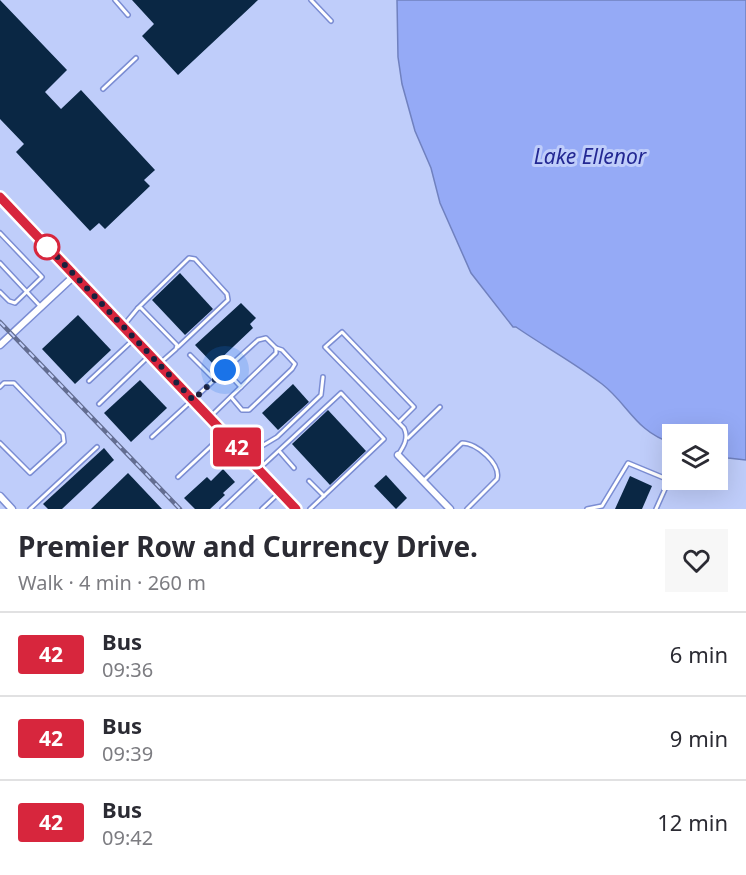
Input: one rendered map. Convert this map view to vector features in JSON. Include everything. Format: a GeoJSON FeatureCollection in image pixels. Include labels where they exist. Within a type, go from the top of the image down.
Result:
{"type":"FeatureCollection","features":[{"type":"Feature","properties":{"kind":"street"},"geometry":{"type":"LineString","coordinates":[[0,197],[296,509]]}},
{"type":"Feature","properties":{"kind":"street"},"geometry":{"type":"LineString","coordinates":[[0,345],[74,276]]}},
{"type":"Feature","properties":{"kind":"street"},"geometry":{"type":"LineString","coordinates":[[398,455],[450,509]]}},
{"type":"Feature","properties":{"kind":"street"},"geometry":{"type":"LineString","coordinates":[[0,496],[12,509]]}},
{"type":"Feature","properties":{"kind":"lane"},"geometry":{"type":"LineString","coordinates":[[115,0],[128,15]]}},
{"type":"Feature","properties":{"kind":"lane"},"geometry":{"type":"LineString","coordinates":[[311,0],[331,21]]}},
{"type":"Feature","properties":{"kind":"lane"},"geometry":{"type":"LineString","coordinates":[[103,89],[136,58]]}},
{"type":"Feature","properties":{"kind":"lane"},"geometry":{"type":"LineString","coordinates":[[0,292],[9,301],[15,303],[42,277],[1,235]]}},
{"type":"Feature","properties":{"kind":"lane"},"geometry":{"type":"LineString","coordinates":[[122,326],[189,258],[195,259],[227,294],[228,300],[159,364]]}},
{"type":"Feature","properties":{"kind":"lane"},"geometry":{"type":"LineString","coordinates":[[0,262],[41,307]]}},
{"type":"Feature","properties":{"kind":"lane"},"geometry":{"type":"LineString","coordinates":[[138,308],[144,310],[178,346]]}},
{"type":"Feature","properties":{"kind":"lane"},"geometry":{"type":"LineString","coordinates":[[399,422],[414,407],[342,332],[325,346],[399,422],[407,434],[406,439]]}},
{"type":"Feature","properties":{"kind":"lane"},"geometry":{"type":"LineString","coordinates":[[152,437],[261,338],[266,338],[276,348],[282,350],[295,364],[249,410],[242,410],[231,397]]}},
{"type":"Feature","properties":{"kind":"lane"},"geometry":{"type":"LineString","coordinates":[[89,381],[134,339]]}},
{"type":"Feature","properties":{"kind":"lane"},"geometry":{"type":"LineString","coordinates":[[210,418],[274,355],[276,348]]}},
{"type":"Feature","properties":{"kind":"lane"},"geometry":{"type":"LineString","coordinates":[[99,404],[150,355]]}},
{"type":"Feature","properties":{"kind":"lane"},"geometry":{"type":"LineString","coordinates":[[190,355],[215,380]]}},
{"type":"Feature","properties":{"kind":"lane"},"geometry":{"type":"LineString","coordinates":[[225,370],[241,387]]}},
{"type":"Feature","properties":{"kind":"lane"},"geometry":{"type":"LineString","coordinates":[[246,456],[277,437],[321,395],[323,377]]}},
{"type":"Feature","properties":{"kind":"lane"},"geometry":{"type":"LineString","coordinates":[[0,387],[4,383],[14,383],[63,434],[64,442],[30,473],[0,443]]}},
{"type":"Feature","properties":{"kind":"lane"},"geometry":{"type":"LineString","coordinates":[[222,509],[280,452],[284,445],[341,393],[384,439],[310,509]]}},
{"type":"Feature","properties":{"kind":"lane"},"geometry":{"type":"LineString","coordinates":[[398,455],[406,439],[440,408]]}},
{"type":"Feature","properties":{"kind":"lane"},"geometry":{"type":"LineString","coordinates":[[178,477],[225,434]]}},
{"type":"Feature","properties":{"kind":"lane"},"geometry":{"type":"LineString","coordinates":[[423,481],[462,443],[472,445],[496,468],[498,474],[496,479],[467,509]]}},
{"type":"Feature","properties":{"kind":"lane"},"geometry":{"type":"LineString","coordinates":[[30,509],[97,447]]}},
{"type":"Feature","properties":{"kind":"lane"},"geometry":{"type":"LineString","coordinates":[[280,452],[294,468]]}},
{"type":"Feature","properties":{"kind":"lane"},"geometry":{"type":"LineString","coordinates":[[587,509],[602,506],[628,463],[669,480],[656,509]]}},
{"type":"Feature","properties":{"kind":"lane"},"geometry":{"type":"LineString","coordinates":[[309,481],[324,496]]}},
{"type":"Feature","properties":{"kind":"lane"},"geometry":{"type":"LineString","coordinates":[[262,509],[280,492]]}},
{"type":"Feature","properties":{"kind":"water","name":"Lake Ellenor"},"geometry":{"type":"Polygon","coordinates":[[[397,0],[746,0],[746,460],[728,458],[728,424],[662,424],[662,439],[660,438],[641,425],[602,384],[513,327],[471,273],[440,203],[431,168],[415,131],[402,84],[398,57],[397,0]]]}},
{"type":"Feature","properties":{"kind":"building"},"geometry":{"type":"Polygon","coordinates":[[[0,0],[67,70],[45,92],[61,109],[81,90],[155,170],[144,180],[150,186],[105,229],[99,223],[90,231],[16,152],[24,144],[0,119],[0,0]]]}},
{"type":"Feature","properties":{"kind":"building"},"geometry":{"type":"Polygon","coordinates":[[[132,0],[258,0],[178,75],[142,36],[154,24],[132,0]]]}},
{"type":"Feature","properties":{"kind":"building"},"geometry":{"type":"Polygon","coordinates":[[[180,273],[213,309],[185,335],[152,300],[180,273]]]}},
{"type":"Feature","properties":{"kind":"building"},"geometry":{"type":"Polygon","coordinates":[[[241,303],[256,318],[250,324],[253,328],[214,365],[195,345],[241,303]]]}},
{"type":"Feature","properties":{"kind":"building"},"geometry":{"type":"Polygon","coordinates":[[[78,315],[111,350],[75,384],[42,349],[78,315]]]}},
{"type":"Feature","properties":{"kind":"building"},"geometry":{"type":"Polygon","coordinates":[[[140,380],[167,408],[131,442],[104,413],[140,380]]]}},
{"type":"Feature","properties":{"kind":"building"},"geometry":{"type":"Polygon","coordinates":[[[293,384],[309,402],[278,430],[262,413],[293,384]]]}},
{"type":"Feature","properties":{"kind":"building"},"geometry":{"type":"Polygon","coordinates":[[[328,410],[366,451],[330,485],[292,444],[328,410]]]}},
{"type":"Feature","properties":{"kind":"building"},"geometry":{"type":"Polygon","coordinates":[[[104,448],[114,460],[62,509],[48,509],[43,504],[104,448]]]}},
{"type":"Feature","properties":{"kind":"building"},"geometry":{"type":"Polygon","coordinates":[[[223,469],[235,482],[210,509],[195,509],[184,498],[207,477],[211,481],[223,469]]]}},
{"type":"Feature","properties":{"kind":"building"},"geometry":{"type":"Polygon","coordinates":[[[128,473],[162,509],[91,509],[128,473]]]}},
{"type":"Feature","properties":{"kind":"building"},"geometry":{"type":"Polygon","coordinates":[[[386,475],[407,498],[396,509],[374,486],[386,475]]]}},
{"type":"Feature","properties":{"kind":"building"},"geometry":{"type":"Polygon","coordinates":[[[630,476],[652,486],[642,509],[615,509],[630,476]]]}},
{"type":"Feature","properties":{"kind":"railway"},"geometry":{"type":"LineString","coordinates":[[0,322],[180,509]]}},
{"type":"Feature","properties":{"kind":"bus line","name":"42"},"geometry":{"type":"LineString","coordinates":[[0,197],[296,509]]}},
{"type":"Feature","properties":{"kind":"route"},"geometry":{"type":"LineString","coordinates":[[47,247],[45,244],[193,400],[225,370]]}}]}
